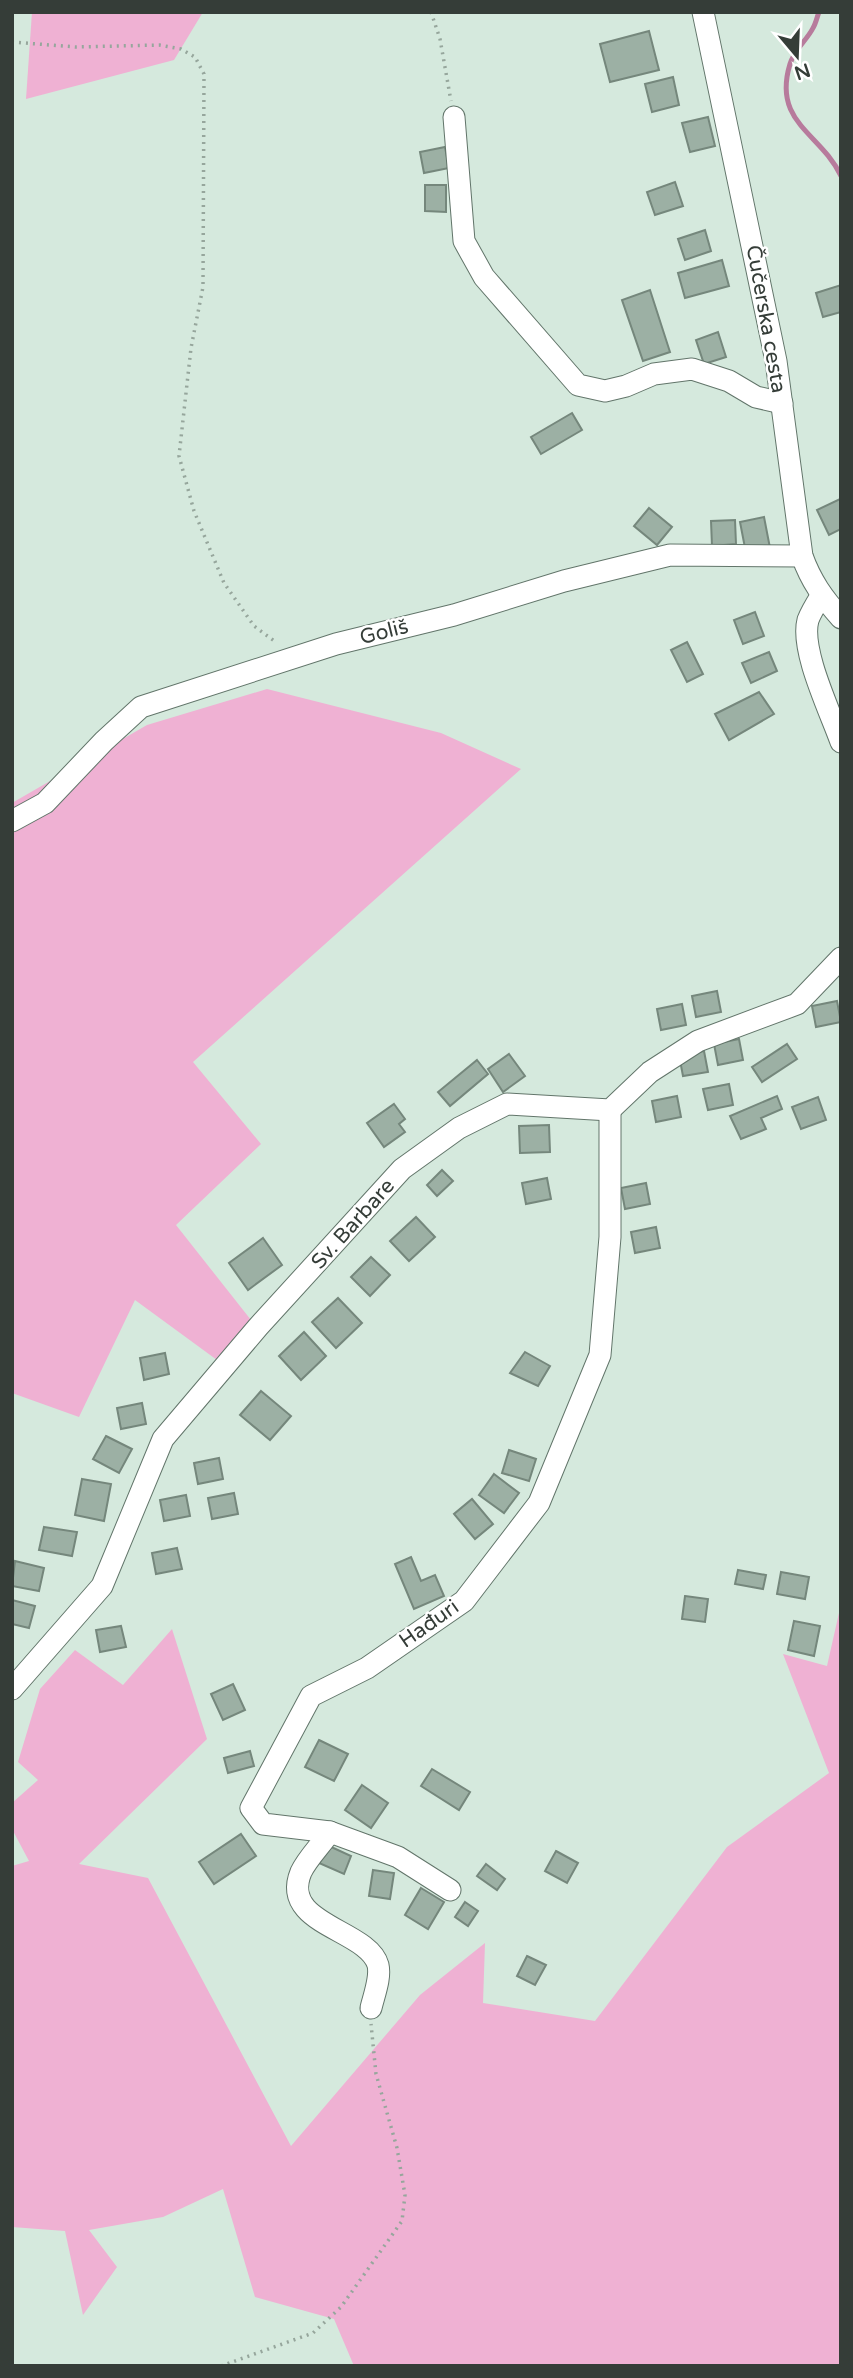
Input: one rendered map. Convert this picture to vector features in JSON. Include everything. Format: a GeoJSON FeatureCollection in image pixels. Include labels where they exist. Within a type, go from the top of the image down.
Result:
{"type":"FeatureCollection","features":[{"type":"Feature","properties":{"kind":"street","name":"Čučerska cesta"},"geometry":{"type":"LineString","coordinates":[[703,12],[760,276],[782,403],[802,556],[809,576],[821,596],[841,618]]}},
{"type":"Feature","properties":{"kind":"street"},"geometry":{"type":"LineString","coordinates":[[454,117],[464,241],[484,277],[578,385],[605,391],[626,386],[654,374],[692,369],[729,381],[756,397],[782,403]]}},
{"type":"Feature","properties":{"kind":"street","name":"Goliš"},"geometry":{"type":"LineString","coordinates":[[12,821],[45,803],[104,741],[141,707],[336,644],[454,615],[564,581],[670,555],[802,556]]}},
{"type":"Feature","properties":{"kind":"street"},"geometry":{"type":"LineString","coordinates":[[821,596],[808,619],[808,652],[841,742]]}},
{"type":"Feature","properties":{"kind":"street"},"geometry":{"type":"LineString","coordinates":[[610,1110],[650,1072],[698,1041],[797,1004],[841,958]]}},
{"type":"Feature","properties":{"kind":"street","name":"Sv. Barbare"},"geometry":{"type":"LineString","coordinates":[[12,1689],[102,1586],[163,1439],[258,1327],[402,1169],[459,1128],[507,1104],[610,1110]]}},
{"type":"Feature","properties":{"kind":"street","name":"Hađuri"},"geometry":{"type":"LineString","coordinates":[[450,1889],[398,1857],[330,1832],[263,1824],[251,1808],[311,1696],[367,1668],[464,1601],[539,1503],[600,1355],[610,1237],[610,1110]]}},
{"type":"Feature","properties":{"kind":"street"},"geometry":{"type":"LineString","coordinates":[[330,1832],[301,1871],[298,1886],[301,1900],[326,1926],[368,1951],[378,1964],[378,1980],[371,2008]]}},
{"type":"Feature","properties":{"kind":"path"},"geometry":{"type":"LineString","coordinates":[[431,12],[454,117]]}},
{"type":"Feature","properties":{"kind":"path"},"geometry":{"type":"LineString","coordinates":[[12,42],[76,47],[159,45],[181,49],[195,57],[204,74],[203,287],[191,348],[179,456],[194,511],[224,583],[254,626],[277,644],[309,653]]}},
{"type":"Feature","properties":{"kind":"path"},"geometry":{"type":"LineString","coordinates":[[221,2366],[313,2333],[341,2307],[402,2221],[405,2195],[397,2148],[376,2074],[371,2008]]}},
{"type":"Feature","properties":{"kind":"shaded area"},"geometry":{"type":"Polygon","coordinates":[[[32,12],[203,12],[174,60],[26,99],[32,12]]]}},
{"type":"Feature","properties":{"kind":"shaded area"},"geometry":{"type":"Polygon","coordinates":[[[267,689],[441,733],[521,769],[193,1062],[261,1144],[176,1225],[251,1320],[217,1360],[135,1300],[79,1417],[12,1393],[12,803],[147,725],[267,689]]]}},
{"type":"Feature","properties":{"kind":"shaded area"},"geometry":{"type":"Polygon","coordinates":[[[841,1604],[841,2366],[354,2366],[334,2319],[255,2297],[223,2189],[163,2217],[89,2230],[117,2267],[83,2315],[65,2231],[12,2227],[12,1866],[29,1861],[12,1829],[12,1803],[38,1780],[18,1762],[40,1689],[75,1650],[123,1685],[172,1629],[207,1739],[79,1864],[148,1878],[291,2146],[420,1995],[485,1943],[483,2003],[595,2021],[727,1847],[829,1773],[783,1654],[827,1666],[841,1604]]]}},
{"type":"Feature","properties":{"kind":"building"},"geometry":{"type":"Polygon","coordinates":[[[649,31],[659,70],[610,82],[600,44],[649,31]]]}},
{"type":"Feature","properties":{"kind":"building"},"geometry":{"type":"Polygon","coordinates":[[[673,77],[679,105],[652,112],[645,84],[673,77]]]}},
{"type":"Feature","properties":{"kind":"building"},"geometry":{"type":"Polygon","coordinates":[[[708,117],[715,146],[690,152],[682,123],[708,117]]]}},
{"type":"Feature","properties":{"kind":"building"},"geometry":{"type":"Polygon","coordinates":[[[445,147],[449,168],[424,173],[420,152],[445,147]]]}},
{"type":"Feature","properties":{"kind":"building"},"geometry":{"type":"Polygon","coordinates":[[[675,182],[683,206],[655,215],[647,192],[675,182]]]}},
{"type":"Feature","properties":{"kind":"building"},"geometry":{"type":"Polygon","coordinates":[[[425,185],[446,185],[446,212],[425,211],[425,185]]]}},
{"type":"Feature","properties":{"kind":"building"},"geometry":{"type":"Polygon","coordinates":[[[705,230],[711,251],[685,260],[678,239],[705,230]]]}},
{"type":"Feature","properties":{"kind":"building"},"geometry":{"type":"Polygon","coordinates":[[[722,260],[729,286],[685,298],[678,273],[722,260]]]}},
{"type":"Feature","properties":{"kind":"building"},"geometry":{"type":"Polygon","coordinates":[[[841,285],[841,312],[823,317],[816,293],[841,285]]]}},
{"type":"Feature","properties":{"kind":"building"},"geometry":{"type":"Polygon","coordinates":[[[650,290],[670,352],[643,361],[622,300],[650,290]]]}},
{"type":"Feature","properties":{"kind":"building"},"geometry":{"type":"Polygon","coordinates":[[[718,332],[726,357],[704,364],[696,340],[718,332]]]}},
{"type":"Feature","properties":{"kind":"building"},"geometry":{"type":"Polygon","coordinates":[[[572,413],[582,430],[541,454],[531,437],[572,413]]]}},
{"type":"Feature","properties":{"kind":"building"},"geometry":{"type":"Polygon","coordinates":[[[840,499],[841,529],[829,535],[817,510],[840,499]]]}},
{"type":"Feature","properties":{"kind":"building"},"geometry":{"type":"Polygon","coordinates":[[[649,508],[672,527],[657,545],[634,526],[649,508]]]}},
{"type":"Feature","properties":{"kind":"building"},"geometry":{"type":"Polygon","coordinates":[[[764,517],[770,548],[746,553],[740,522],[764,517]]]}},
{"type":"Feature","properties":{"kind":"building"},"geometry":{"type":"Polygon","coordinates":[[[735,520],[736,544],[712,546],[711,521],[735,520]]]}},
{"type":"Feature","properties":{"kind":"building"},"geometry":{"type":"Polygon","coordinates":[[[755,612],[764,636],[743,644],[734,620],[755,612]]]}},
{"type":"Feature","properties":{"kind":"building"},"geometry":{"type":"Polygon","coordinates":[[[687,642],[703,674],[687,682],[671,650],[687,642]]]}},
{"type":"Feature","properties":{"kind":"building"},"geometry":{"type":"Polygon","coordinates":[[[769,652],[777,671],[751,683],[742,663],[769,652]]]}},
{"type":"Feature","properties":{"kind":"building"},"geometry":{"type":"Polygon","coordinates":[[[759,692],[774,714],[729,740],[715,714],[759,692]]]}},
{"type":"Feature","properties":{"kind":"building"},"geometry":{"type":"Polygon","coordinates":[[[717,991],[721,1012],[696,1017],[692,996],[717,991]]]}},
{"type":"Feature","properties":{"kind":"building"},"geometry":{"type":"Polygon","coordinates":[[[837,1001],[841,1022],[816,1027],[812,1006],[837,1001]]]}},
{"type":"Feature","properties":{"kind":"building"},"geometry":{"type":"Polygon","coordinates":[[[682,1004],[686,1025],[661,1030],[657,1009],[682,1004]]]}},
{"type":"Feature","properties":{"kind":"building"},"geometry":{"type":"Polygon","coordinates":[[[739,1039],[743,1060],[718,1065],[714,1044],[739,1039]]]}},
{"type":"Feature","properties":{"kind":"building"},"geometry":{"type":"Polygon","coordinates":[[[787,1044],[797,1059],[762,1082],[752,1067],[787,1044]]]}},
{"type":"Feature","properties":{"kind":"building"},"geometry":{"type":"Polygon","coordinates":[[[704,1051],[708,1072],[683,1076],[679,1055],[704,1051]]]}},
{"type":"Feature","properties":{"kind":"building"},"geometry":{"type":"Polygon","coordinates":[[[509,1054],[525,1076],[503,1092],[488,1069],[509,1054]]]}},
{"type":"Feature","properties":{"kind":"building"},"geometry":{"type":"Polygon","coordinates":[[[477,1060],[488,1074],[450,1106],[438,1092],[477,1060]]]}},
{"type":"Feature","properties":{"kind":"building"},"geometry":{"type":"Polygon","coordinates":[[[729,1084],[733,1105],[708,1110],[703,1089],[729,1084]]]}},
{"type":"Feature","properties":{"kind":"building"},"geometry":{"type":"Polygon","coordinates":[[[677,1096],[681,1117],[656,1122],[652,1101],[677,1096]]]}},
{"type":"Feature","properties":{"kind":"building"},"geometry":{"type":"Polygon","coordinates":[[[777,1096],[782,1109],[761,1118],[766,1129],[741,1139],[730,1116],[777,1096]]]}},
{"type":"Feature","properties":{"kind":"building"},"geometry":{"type":"Polygon","coordinates":[[[818,1097],[826,1120],[801,1129],[792,1107],[818,1097]]]}},
{"type":"Feature","properties":{"kind":"building"},"geometry":{"type":"Polygon","coordinates":[[[394,1104],[405,1119],[399,1124],[405,1132],[384,1147],[367,1123],[394,1104]]]}},
{"type":"Feature","properties":{"kind":"building"},"geometry":{"type":"Polygon","coordinates":[[[549,1125],[550,1152],[520,1153],[519,1126],[549,1125]]]}},
{"type":"Feature","properties":{"kind":"building"},"geometry":{"type":"Polygon","coordinates":[[[442,1170],[453,1181],[437,1196],[427,1185],[442,1170]]]}},
{"type":"Feature","properties":{"kind":"building"},"geometry":{"type":"Polygon","coordinates":[[[547,1178],[551,1199],[526,1204],[522,1183],[547,1178]]]}},
{"type":"Feature","properties":{"kind":"building"},"geometry":{"type":"Polygon","coordinates":[[[646,1183],[650,1204],[625,1209],[621,1188],[646,1183]]]}},
{"type":"Feature","properties":{"kind":"building"},"geometry":{"type":"Polygon","coordinates":[[[416,1217],[435,1237],[409,1261],[390,1241],[416,1217]]]}},
{"type":"Feature","properties":{"kind":"building"},"geometry":{"type":"Polygon","coordinates":[[[656,1227],[660,1248],[635,1253],[631,1232],[656,1227]]]}},
{"type":"Feature","properties":{"kind":"building"},"geometry":{"type":"Polygon","coordinates":[[[263,1238],[282,1265],[248,1290],[229,1263],[263,1238]]]}},
{"type":"Feature","properties":{"kind":"building"},"geometry":{"type":"Polygon","coordinates":[[[371,1257],[390,1275],[370,1296],[351,1277],[371,1257]]]}},
{"type":"Feature","properties":{"kind":"building"},"geometry":{"type":"Polygon","coordinates":[[[338,1298],[362,1323],[336,1348],[312,1322],[338,1298]]]}},
{"type":"Feature","properties":{"kind":"building"},"geometry":{"type":"Polygon","coordinates":[[[304,1332],[326,1356],[301,1380],[279,1356],[304,1332]]]}},
{"type":"Feature","properties":{"kind":"building"},"geometry":{"type":"Polygon","coordinates":[[[525,1352],[550,1366],[538,1386],[510,1373],[525,1352]]]}},
{"type":"Feature","properties":{"kind":"building"},"geometry":{"type":"Polygon","coordinates":[[[165,1353],[169,1374],[144,1380],[140,1358],[165,1353]]]}},
{"type":"Feature","properties":{"kind":"building"},"geometry":{"type":"Polygon","coordinates":[[[261,1391],[291,1416],[270,1440],[240,1415],[261,1391]]]}},
{"type":"Feature","properties":{"kind":"building"},"geometry":{"type":"Polygon","coordinates":[[[142,1403],[146,1424],[121,1429],[117,1408],[142,1403]]]}},
{"type":"Feature","properties":{"kind":"building"},"geometry":{"type":"Polygon","coordinates":[[[106,1436],[132,1449],[119,1473],[93,1459],[106,1436]]]}},
{"type":"Feature","properties":{"kind":"building"},"geometry":{"type":"Polygon","coordinates":[[[509,1450],[536,1459],[529,1481],[502,1473],[509,1450]]]}},
{"type":"Feature","properties":{"kind":"building"},"geometry":{"type":"Polygon","coordinates":[[[219,1458],[223,1479],[198,1484],[194,1463],[219,1458]]]}},
{"type":"Feature","properties":{"kind":"building"},"geometry":{"type":"Polygon","coordinates":[[[494,1474],[519,1493],[504,1513],[479,1495],[494,1474]]]}},
{"type":"Feature","properties":{"kind":"building"},"geometry":{"type":"Polygon","coordinates":[[[82,1479],[111,1484],[104,1521],[75,1515],[82,1479]]]}},
{"type":"Feature","properties":{"kind":"building"},"geometry":{"type":"Polygon","coordinates":[[[234,1493],[238,1514],[212,1519],[208,1498],[234,1493]]]}},
{"type":"Feature","properties":{"kind":"building"},"geometry":{"type":"Polygon","coordinates":[[[186,1495],[190,1516],[164,1521],[160,1500],[186,1495]]]}},
{"type":"Feature","properties":{"kind":"building"},"geometry":{"type":"Polygon","coordinates":[[[472,1499],[493,1524],[475,1539],[454,1514],[472,1499]]]}},
{"type":"Feature","properties":{"kind":"building"},"geometry":{"type":"Polygon","coordinates":[[[44,1527],[77,1532],[72,1556],[39,1550],[44,1527]]]}},
{"type":"Feature","properties":{"kind":"building"},"geometry":{"type":"Polygon","coordinates":[[[177,1548],[182,1569],[156,1574],[152,1553],[177,1548]]]}},
{"type":"Feature","properties":{"kind":"building"},"geometry":{"type":"Polygon","coordinates":[[[411,1557],[421,1581],[435,1575],[444,1596],[414,1609],[395,1564],[411,1557]]]}},
{"type":"Feature","properties":{"kind":"building"},"geometry":{"type":"Polygon","coordinates":[[[15,1561],[44,1568],[39,1591],[12,1586],[15,1561]]]}},
{"type":"Feature","properties":{"kind":"building"},"geometry":{"type":"Polygon","coordinates":[[[738,1570],[766,1575],[763,1589],[735,1584],[738,1570]]]}},
{"type":"Feature","properties":{"kind":"building"},"geometry":{"type":"Polygon","coordinates":[[[781,1572],[809,1577],[805,1599],[777,1594],[781,1572]]]}},
{"type":"Feature","properties":{"kind":"building"},"geometry":{"type":"Polygon","coordinates":[[[685,1596],[708,1599],[705,1622],[682,1619],[685,1596]]]}},
{"type":"Feature","properties":{"kind":"building"},"geometry":{"type":"Polygon","coordinates":[[[12,1600],[35,1606],[29,1628],[12,1624],[12,1600]]]}},
{"type":"Feature","properties":{"kind":"building"},"geometry":{"type":"Polygon","coordinates":[[[794,1621],[820,1626],[814,1656],[788,1650],[794,1621]]]}},
{"type":"Feature","properties":{"kind":"building"},"geometry":{"type":"Polygon","coordinates":[[[121,1626],[126,1647],[100,1652],[96,1630],[121,1626]]]}},
{"type":"Feature","properties":{"kind":"building"},"geometry":{"type":"Polygon","coordinates":[[[233,1684],[245,1710],[223,1720],[211,1694],[233,1684]]]}},
{"type":"Feature","properties":{"kind":"building"},"geometry":{"type":"Polygon","coordinates":[[[319,1740],[348,1754],[334,1781],[305,1767],[319,1740]]]}},
{"type":"Feature","properties":{"kind":"building"},"geometry":{"type":"Polygon","coordinates":[[[250,1751],[254,1766],[228,1773],[224,1758],[250,1751]]]}},
{"type":"Feature","properties":{"kind":"building"},"geometry":{"type":"Polygon","coordinates":[[[432,1769],[470,1792],[459,1810],[421,1786],[432,1769]]]}},
{"type":"Feature","properties":{"kind":"building"},"geometry":{"type":"Polygon","coordinates":[[[362,1785],[388,1803],[371,1828],[345,1810],[362,1785]]]}},
{"type":"Feature","properties":{"kind":"building"},"geometry":{"type":"Polygon","coordinates":[[[241,1834],[256,1856],[214,1884],[199,1862],[241,1834]]]}},
{"type":"Feature","properties":{"kind":"building"},"geometry":{"type":"Polygon","coordinates":[[[327,1845],[351,1856],[344,1874],[319,1863],[327,1845]]]}},
{"type":"Feature","properties":{"kind":"building"},"geometry":{"type":"Polygon","coordinates":[[[556,1851],[578,1863],[567,1883],[545,1871],[556,1851]]]}},
{"type":"Feature","properties":{"kind":"building"},"geometry":{"type":"Polygon","coordinates":[[[486,1864],[505,1879],[497,1890],[477,1876],[486,1864]]]}},
{"type":"Feature","properties":{"kind":"building"},"geometry":{"type":"Polygon","coordinates":[[[373,1870],[394,1873],[390,1899],[369,1896],[373,1870]]]}},
{"type":"Feature","properties":{"kind":"building"},"geometry":{"type":"Polygon","coordinates":[[[421,1888],[444,1902],[428,1929],[405,1915],[421,1888]]]}},
{"type":"Feature","properties":{"kind":"building"},"geometry":{"type":"Polygon","coordinates":[[[465,1902],[478,1911],[468,1926],[455,1917],[465,1902]]]}},
{"type":"Feature","properties":{"kind":"building"},"geometry":{"type":"Polygon","coordinates":[[[527,1956],[546,1965],[535,1985],[517,1976],[527,1956]]]}},
{"type":"Feature","properties":{"kind":"waterway"},"geometry":{"type":"LineString","coordinates":[[819,12],[813,28],[790,64],[786,84],[788,100],[801,126],[832,161],[841,176]]}}]}
